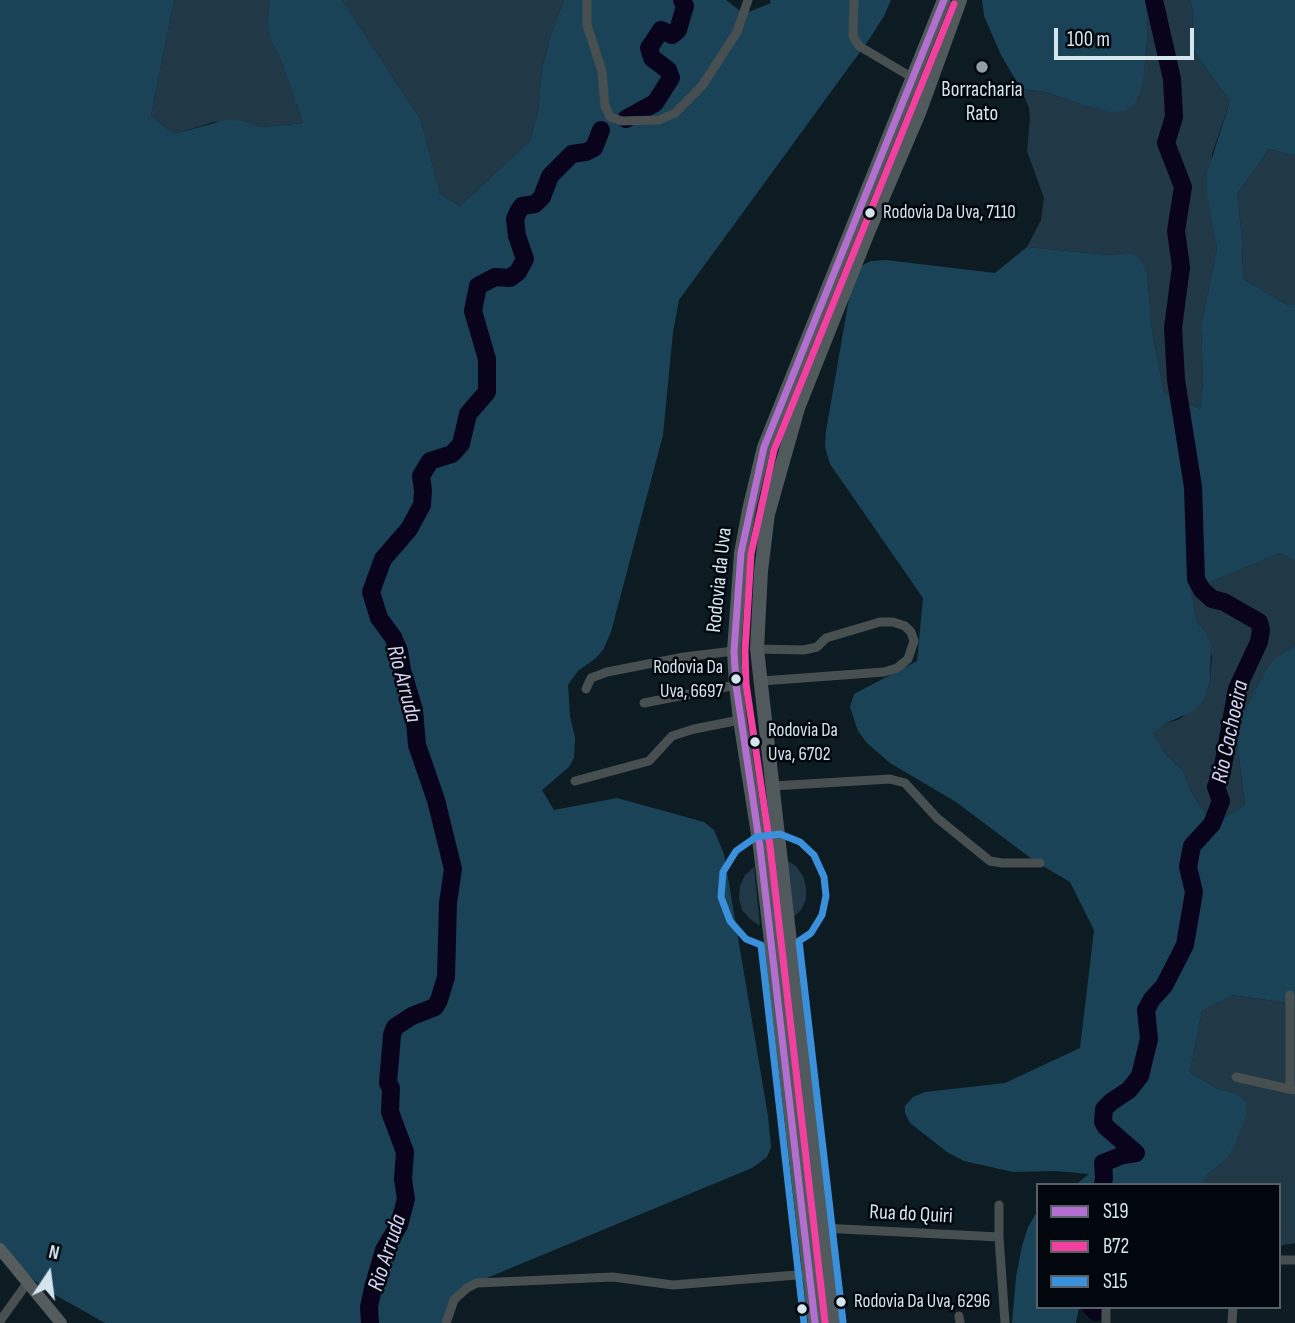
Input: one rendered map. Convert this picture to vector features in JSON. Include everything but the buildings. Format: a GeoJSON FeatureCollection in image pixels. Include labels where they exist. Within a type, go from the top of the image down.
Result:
{"type":"FeatureCollection","features":[{"type":"Feature","properties":{"kind":"main road","name":"Rodovia da Uva"},"geometry":{"type":"LineString","coordinates":[[815,1323],[760,847],[736,685],[734,651],[741,553],[764,447],[944,0]]}},
{"type":"Feature","properties":{"kind":"main road","name":"Rodovia da Uva"},"geometry":{"type":"LineString","coordinates":[[832,1323],[757,649],[761,571],[768,514],[798,408],[919,113],[960,0]]}},
{"type":"Feature","properties":{"kind":"street"},"geometry":{"type":"LineString","coordinates":[[587,0],[587,26],[602,71],[605,106],[610,117],[622,121],[659,120],[675,113],[702,86],[737,32],[748,0]]}},
{"type":"Feature","properties":{"kind":"street"},"geometry":{"type":"LineString","coordinates":[[854,0],[853,36],[859,46],[913,78]]}},
{"type":"Feature","properties":{"kind":"street"},"geometry":{"type":"LineString","coordinates":[[757,649],[803,650],[817,647],[826,638],[880,622],[905,626],[914,640],[908,659],[897,668],[884,672],[762,681]]}},
{"type":"Feature","properties":{"kind":"street"},"geometry":{"type":"LineString","coordinates":[[586,690],[591,678],[607,672],[684,657],[734,651]]}},
{"type":"Feature","properties":{"kind":"street"},"geometry":{"type":"LineString","coordinates":[[644,704],[736,685]]}},
{"type":"Feature","properties":{"kind":"street"},"geometry":{"type":"LineString","coordinates":[[575,782],[649,761],[672,736],[740,720]]}},
{"type":"Feature","properties":{"kind":"street"},"geometry":{"type":"LineString","coordinates":[[772,786],[890,779],[905,783],[937,818],[990,860],[1002,863],[1040,863]]}},
{"type":"Feature","properties":{"kind":"street"},"geometry":{"type":"LineString","coordinates":[[1236,1077],[1293,1090],[1290,995]]}},
{"type":"Feature","properties":{"kind":"street"},"geometry":{"type":"LineString","coordinates":[[999,1205],[1005,1323]]}},
{"type":"Feature","properties":{"kind":"street","name":"Rua do Quiri"},"geometry":{"type":"LineString","coordinates":[[822,1228],[999,1237]]}},
{"type":"Feature","properties":{"kind":"street"},"geometry":{"type":"LineString","coordinates":[[0,1249],[61,1323]]}},
{"type":"Feature","properties":{"kind":"street"},"geometry":{"type":"LineString","coordinates":[[446,1323],[454,1300],[477,1283],[613,1277],[673,1284],[809,1274]]}},
{"type":"Feature","properties":{"kind":"street"},"geometry":{"type":"LineString","coordinates":[[0,1321],[29,1282]]}},
{"type":"Feature","properties":{"kind":"shaded area"},"geometry":{"type":"Polygon","coordinates":[[[0,0],[174,0],[151,116],[174,134],[226,120],[243,121],[261,127],[303,123],[267,27],[270,0],[342,0],[421,120],[440,194],[460,206],[530,141],[538,112],[542,69],[564,0],[726,0],[744,14],[771,3],[770,0],[891,0],[868,41],[679,300],[673,332],[663,435],[611,632],[603,650],[578,671],[568,685],[575,738],[574,758],[569,767],[542,790],[554,810],[617,798],[704,822],[714,830],[724,854],[771,1147],[767,1157],[752,1168],[470,1285],[459,1294],[450,1323],[105,1323],[35,1281],[0,1246],[0,0]]]}},
{"type":"Feature","properties":{"kind":"shaded area"},"geometry":{"type":"Polygon","coordinates":[[[174,0],[270,0],[267,27],[303,123],[261,127],[243,121],[214,122],[174,134],[151,116],[174,0]]]}},
{"type":"Feature","properties":{"kind":"shaded area"},"geometry":{"type":"Polygon","coordinates":[[[342,0],[564,0],[542,69],[538,112],[530,141],[460,206],[440,194],[421,120],[342,0]]]}},
{"type":"Feature","properties":{"kind":"shaded area"},"geometry":{"type":"Polygon","coordinates":[[[982,0],[1146,0],[1148,31],[1144,73],[1135,103],[1125,111],[1111,112],[1046,92],[1021,89],[1001,55],[984,16],[982,0]]]}},
{"type":"Feature","properties":{"kind":"shaded area"},"geometry":{"type":"Polygon","coordinates":[[[1146,0],[1190,0],[1195,53],[1230,101],[1212,154],[1217,248],[1201,327],[1203,381],[1200,409],[1164,393],[1152,330],[1147,273],[1128,253],[1109,255],[1027,247],[1041,220],[1044,198],[1027,151],[1029,108],[1021,89],[1046,92],[1080,104],[1144,73],[1148,31],[1146,0]]]}},
{"type":"Feature","properties":{"kind":"shaded area"},"geometry":{"type":"Polygon","coordinates":[[[1190,0],[1295,0],[1295,156],[1269,149],[1237,194],[1243,279],[1288,305],[1295,305],[1295,561],[1280,553],[1191,590],[1196,621],[1206,632],[1211,645],[1210,681],[1206,696],[1194,711],[1164,724],[1152,733],[1164,752],[1183,771],[1193,795],[1213,825],[1245,805],[1236,734],[1239,722],[1269,666],[1278,656],[1295,646],[1295,1004],[1232,995],[1202,1011],[1190,1072],[1216,1088],[1234,1093],[1246,1102],[1246,1116],[1234,1146],[1226,1159],[1207,1175],[1203,1183],[1078,1183],[1089,1174],[1055,1171],[1013,1172],[964,1161],[947,1152],[910,1123],[905,1113],[905,1106],[913,1097],[925,1092],[1005,1083],[1080,1048],[1094,930],[1070,882],[1036,862],[956,802],[890,763],[867,743],[858,731],[850,707],[854,694],[917,661],[923,598],[830,464],[825,447],[826,431],[848,304],[861,266],[871,261],[886,260],[995,273],[1027,247],[1109,255],[1128,253],[1138,257],[1147,273],[1152,330],[1164,393],[1200,409],[1203,381],[1201,327],[1217,248],[1207,192],[1207,174],[1230,101],[1195,53],[1192,41],[1193,11],[1190,0]]]}},
{"type":"Feature","properties":{"kind":"shaded area"},"geometry":{"type":"Polygon","coordinates":[[[1269,149],[1295,156],[1295,305],[1288,305],[1243,279],[1237,194],[1269,149]]]}},
{"type":"Feature","properties":{"kind":"shaded area"},"geometry":{"type":"Polygon","coordinates":[[[1280,553],[1295,561],[1295,646],[1278,656],[1239,722],[1236,734],[1245,805],[1213,825],[1193,795],[1183,771],[1164,752],[1151,733],[1164,724],[1180,719],[1206,696],[1210,682],[1212,657],[1206,632],[1196,621],[1191,590],[1280,553]]]}},
{"type":"Feature","properties":{"kind":"shaded area"},"geometry":{"type":"Polygon","coordinates":[[[786,860],[796,866],[806,887],[806,899],[801,910],[792,918],[786,860]]]}},
{"type":"Feature","properties":{"kind":"shaded area"},"geometry":{"type":"Polygon","coordinates":[[[754,867],[760,926],[742,910],[739,898],[745,875],[754,867]]]}},
{"type":"Feature","properties":{"kind":"shaded area"},"geometry":{"type":"Polygon","coordinates":[[[1231,995],[1295,1004],[1295,1243],[1281,1246],[1281,1183],[1203,1183],[1207,1175],[1226,1159],[1234,1093],[1216,1088],[1190,1072],[1202,1011],[1231,995]]]}},
{"type":"Feature","properties":{"kind":"shaded area"},"geometry":{"type":"Polygon","coordinates":[[[1036,1213],[1036,1309],[1079,1309],[1076,1323],[1012,1323],[1016,1277],[1028,1227],[1036,1213]]]}},
{"type":"Feature","properties":{"kind":"waterway","name":"Rio Arruda"},"geometry":{"type":"LineString","coordinates":[[626,119],[655,103],[671,78],[668,70],[652,58],[649,48],[661,30],[672,35],[678,30],[685,6],[682,0]]}},
{"type":"Feature","properties":{"kind":"waterway","name":"Rio Cachoeira"},"geometry":{"type":"LineString","coordinates":[[1103,1183],[1103,1163],[1136,1153],[1106,1127],[1103,1122],[1104,1109],[1129,1090],[1140,1076],[1149,1039],[1146,1010],[1164,986],[1185,945],[1194,892],[1188,867],[1192,846],[1212,824],[1221,801],[1216,787],[1222,771],[1237,689],[1259,642],[1261,630],[1259,622],[1224,602],[1212,599],[1202,590],[1196,579],[1193,487],[1176,380],[1173,328],[1181,267],[1176,231],[1183,187],[1166,143],[1174,117],[1172,79],[1154,0]]}},
{"type":"Feature","properties":{"kind":"waterway","name":"Rio Arruda"},"geometry":{"type":"LineString","coordinates":[[370,1323],[369,1307],[384,1250],[399,1225],[406,1199],[403,1179],[405,1152],[390,1112],[391,1088],[388,1083],[392,1035],[395,1027],[412,1016],[435,1007],[439,1000],[446,977],[448,903],[453,869],[436,800],[417,745],[414,710],[399,651],[393,637],[379,618],[371,592],[383,559],[409,529],[422,505],[421,476],[430,461],[452,454],[461,444],[468,414],[487,392],[487,359],[473,311],[478,286],[495,277],[510,278],[518,272],[525,259],[517,236],[515,219],[518,212],[522,206],[535,204],[542,197],[550,176],[572,154],[594,148],[601,130]]}},
{"type":"Feature","properties":{"kind":"waterway","name":"Rio Cachoeira"},"geometry":{"type":"LineString","coordinates":[[1093,1309],[1096,1312]]}},
{"type":"Feature","properties":{"kind":"transit line","name":"S19"},"geometry":{"type":"LineString","coordinates":[[815,1323],[760,847],[736,685],[734,651],[741,553],[764,447],[944,0]]}},
{"type":"Feature","properties":{"kind":"transit line","name":"B72"},"geometry":{"type":"LineString","coordinates":[[825,1322],[770,846],[746,684],[745,651],[751,554],[774,450],[954,4]]}},
{"type":"Feature","properties":{"kind":"transit line","name":"S15"},"geometry":{"type":"LineString","coordinates":[[804,1323],[761,945],[746,939],[730,921],[721,897],[723,872],[736,851],[756,837],[780,834],[800,842],[814,855],[824,877],[826,896],[822,915],[811,933],[799,941],[843,1322]]}},
{"type":"Feature","properties":{"kind":"place","name":"Borracharia Rato"},"geometry":{"type":"Point","coordinates":[982,67]}},
{"type":"Feature","properties":{"kind":"place","name":"Rodovia Da Uva, 7110"},"geometry":{"type":"Point","coordinates":[870,213]}},
{"type":"Feature","properties":{"kind":"place","name":"Rodovia Da Uva, 6697"},"geometry":{"type":"Point","coordinates":[736,679]}},
{"type":"Feature","properties":{"kind":"place","name":"Rodovia Da Uva, 6702"},"geometry":{"type":"Point","coordinates":[755,742]}},
{"type":"Feature","properties":{"kind":"place","name":"Rodovia Da Uva, 6296"},"geometry":{"type":"Point","coordinates":[841,1302]}}]}
